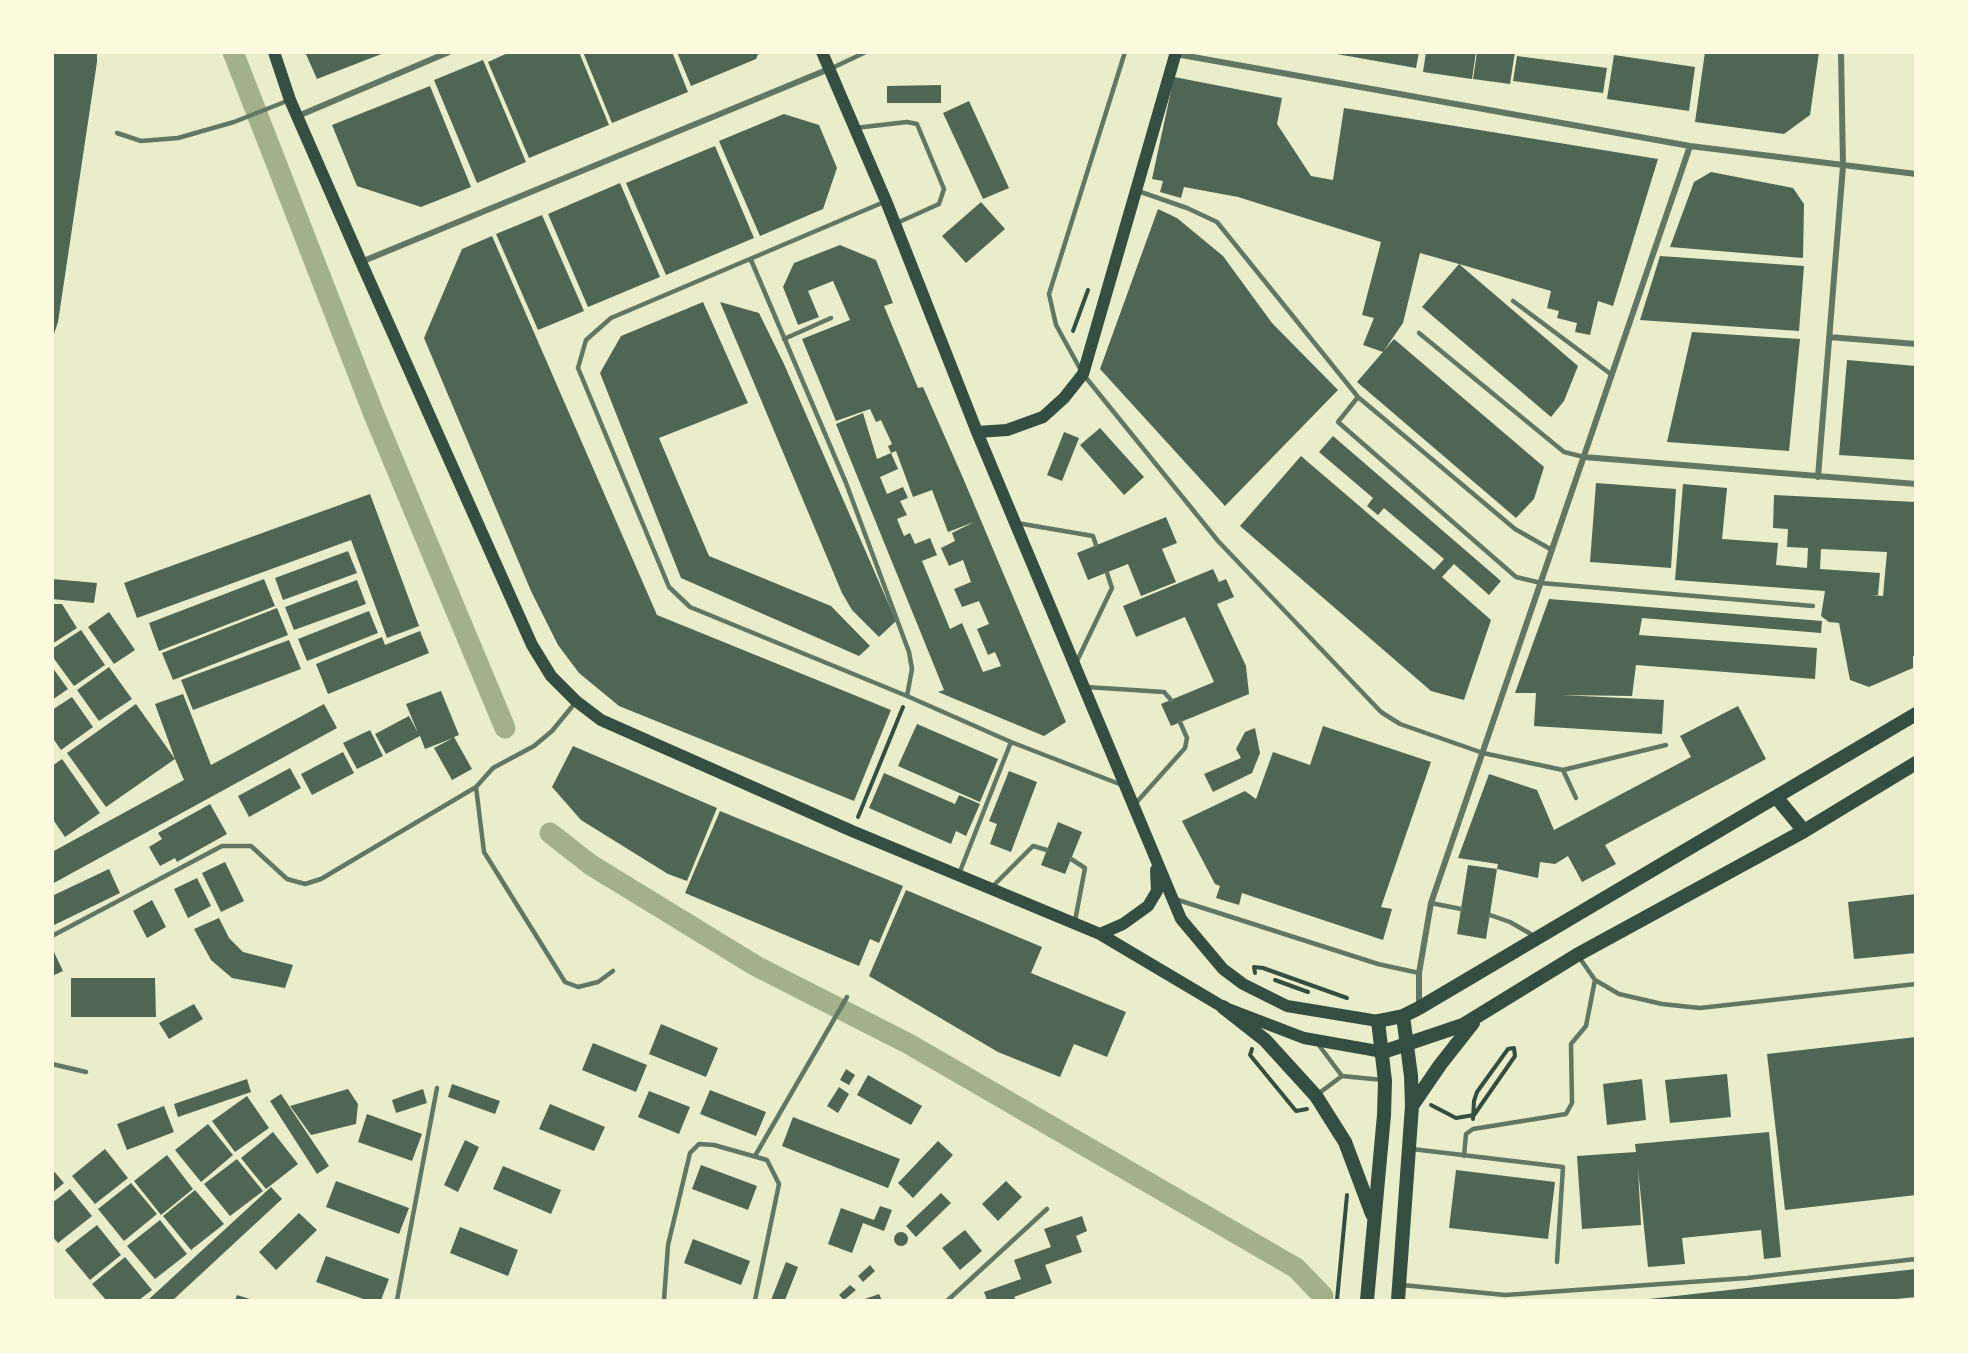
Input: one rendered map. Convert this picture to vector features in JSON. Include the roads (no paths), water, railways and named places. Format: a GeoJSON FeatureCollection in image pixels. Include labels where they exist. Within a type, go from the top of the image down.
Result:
{"type":"FeatureCollection","features":[{"type":"Feature","properties":{"kind":"main road"},"geometry":{"type":"LineString","coordinates":[[274,52],[290,100],[361,262],[532,645],[551,676],[576,701],[601,720],[852,831],[1100,934],[1223,1007],[1265,1040],[1316,1096],[1345,1142],[1373,1219]]}},
{"type":"Feature","properties":{"kind":"main road"},"geometry":{"type":"LineString","coordinates":[[822,52],[886,201],[977,432],[1180,919],[1230,974],[1287,1006],[1329,1015],[1378,1021],[1403,1016],[1539,939],[1916,714]]}},
{"type":"Feature","properties":{"kind":"main road"},"geometry":{"type":"LineString","coordinates":[[977,432],[1007,430],[1043,417],[1064,398],[1083,374],[1176,53]]}},
{"type":"Feature","properties":{"kind":"main road"},"geometry":{"type":"LineString","coordinates":[[1223,1007],[1283,1031],[1314,1039],[1383,1052],[1407,1046],[1463,1025],[1577,955],[1804,831],[1916,762]]}},
{"type":"Feature","properties":{"kind":"main road"},"geometry":{"type":"LineString","coordinates":[[1777,798],[1804,831]]}},
{"type":"Feature","properties":{"kind":"main road"},"geometry":{"type":"LineString","coordinates":[[1100,934],[1123,924],[1148,906],[1157,891],[1156,861]]}},
{"type":"Feature","properties":{"kind":"main road"},"geometry":{"type":"LineString","coordinates":[[1412,1106],[1440,1065],[1482,1014]]}},
{"type":"Feature","properties":{"kind":"main road"},"geometry":{"type":"LineString","coordinates":[[1398,1300],[1412,1106],[1403,1016]]}},
{"type":"Feature","properties":{"kind":"main road"},"geometry":{"type":"LineString","coordinates":[[1367,1300],[1384,1115],[1385,1081],[1378,1021]]}},
{"type":"Feature","properties":{"kind":"street"},"geometry":{"type":"LineString","coordinates":[[297,116],[449,52]]}},
{"type":"Feature","properties":{"kind":"street"},"geometry":{"type":"LineString","coordinates":[[1818,477],[1843,166],[1841,52]]}},
{"type":"Feature","properties":{"kind":"street"},"geometry":{"type":"LineString","coordinates":[[1176,53],[1690,146],[1916,174]]}},
{"type":"Feature","properties":{"kind":"street"},"geometry":{"type":"LineString","coordinates":[[361,262],[829,69]]}},
{"type":"Feature","properties":{"kind":"street"},"geometry":{"type":"LineString","coordinates":[[1419,1008],[1419,973],[1431,903],[1690,146]]}},
{"type":"Feature","properties":{"kind":"street"},"geometry":{"type":"LineString","coordinates":[[1829,337],[1916,344]]}},
{"type":"Feature","properties":{"kind":"street"},"geometry":{"type":"LineString","coordinates":[[1584,457],[1916,484]]}},
{"type":"Feature","properties":{"kind":"lane"},"geometry":{"type":"LineString","coordinates":[[829,69],[866,52]]}},
{"type":"Feature","properties":{"kind":"lane"},"geometry":{"type":"LineString","coordinates":[[1125,52],[1048,294],[1056,325],[1083,374],[1218,541],[1381,712],[1400,724],[1483,753],[1563,770],[1666,746]]}},
{"type":"Feature","properties":{"kind":"lane"},"geometry":{"type":"LineString","coordinates":[[117,133],[141,141],[178,138],[234,122],[290,100]]}},
{"type":"Feature","properties":{"kind":"lane"},"geometry":{"type":"LineString","coordinates":[[854,128],[907,122],[917,124],[922,135],[944,189],[939,204],[895,225]]}},
{"type":"Feature","properties":{"kind":"lane"},"geometry":{"type":"LineString","coordinates":[[1135,190],[1187,208],[1217,222],[1358,397],[1515,529],[1552,550]]}},
{"type":"Feature","properties":{"kind":"lane"},"geometry":{"type":"LineString","coordinates":[[886,201],[611,318],[586,340],[578,368],[669,587],[690,607],[907,696],[1011,742],[1124,785]]}},
{"type":"Feature","properties":{"kind":"lane"},"geometry":{"type":"LineString","coordinates":[[751,260],[846,483],[909,652],[912,669],[907,696]]}},
{"type":"Feature","properties":{"kind":"lane"},"geometry":{"type":"LineString","coordinates":[[1513,301],[1612,375]]}},
{"type":"Feature","properties":{"kind":"lane"},"geometry":{"type":"LineString","coordinates":[[784,339],[831,318]]}},
{"type":"Feature","properties":{"kind":"lane"},"geometry":{"type":"LineString","coordinates":[[1419,333],[1564,452],[1584,457]]}},
{"type":"Feature","properties":{"kind":"lane"},"geometry":{"type":"LineString","coordinates":[[1358,397],[1338,422],[1516,577],[1540,583],[1813,606]]}},
{"type":"Feature","properties":{"kind":"lane"},"geometry":{"type":"LineString","coordinates":[[1017,524],[1093,536],[1096,545]]}},
{"type":"Feature","properties":{"kind":"lane"},"geometry":{"type":"LineString","coordinates":[[1075,666],[1112,588],[1107,573]]}},
{"type":"Feature","properties":{"kind":"lane"},"geometry":{"type":"LineString","coordinates":[[1083,686],[1164,692],[1171,700]]}},
{"type":"Feature","properties":{"kind":"lane"},"geometry":{"type":"LineString","coordinates":[[52,936],[222,846],[251,846],[287,879],[305,884],[321,879],[476,787],[493,768],[534,746],[552,731],[576,701]]}},
{"type":"Feature","properties":{"kind":"lane"},"geometry":{"type":"LineString","coordinates":[[1133,807],[1185,748],[1187,738],[1180,722]]}},
{"type":"Feature","properties":{"kind":"lane"},"geometry":{"type":"LineString","coordinates":[[958,875],[1011,742]]}},
{"type":"Feature","properties":{"kind":"lane"},"geometry":{"type":"LineString","coordinates":[[1563,770],[1576,798]]}},
{"type":"Feature","properties":{"kind":"lane"},"geometry":{"type":"LineString","coordinates":[[476,787],[484,852],[565,982],[578,987],[598,982],[613,971]]}},
{"type":"Feature","properties":{"kind":"lane"},"geometry":{"type":"LineString","coordinates":[[990,889],[1034,846],[1047,849]]}},
{"type":"Feature","properties":{"kind":"lane"},"geometry":{"type":"LineString","coordinates":[[1071,859],[1085,868],[1075,924]]}},
{"type":"Feature","properties":{"kind":"lane"},"geometry":{"type":"LineString","coordinates":[[1171,897],[1378,964],[1419,973]]}},
{"type":"Feature","properties":{"kind":"lane"},"geometry":{"type":"LineString","coordinates":[[1431,903],[1461,909]]}},
{"type":"Feature","properties":{"kind":"lane"},"geometry":{"type":"LineString","coordinates":[[1490,915],[1510,922],[1539,939]]}},
{"type":"Feature","properties":{"kind":"lane"},"geometry":{"type":"LineString","coordinates":[[1577,955],[1595,980],[1619,994],[1662,1004],[1700,1008],[1916,984]]}},
{"type":"Feature","properties":{"kind":"lane"},"geometry":{"type":"LineString","coordinates":[[1464,1156],[1466,1134],[1473,1129],[1566,1114],[1572,1103],[1571,1044],[1586,1026],[1595,980]]}},
{"type":"Feature","properties":{"kind":"lane"},"geometry":{"type":"LineString","coordinates":[[755,1156],[847,997]]}},
{"type":"Feature","properties":{"kind":"lane"},"geometry":{"type":"LineString","coordinates":[[1314,1039],[1342,1076]]}},
{"type":"Feature","properties":{"kind":"lane"},"geometry":{"type":"LineString","coordinates":[[52,1064],[86,1072]]}},
{"type":"Feature","properties":{"kind":"lane"},"geometry":{"type":"LineString","coordinates":[[1316,1096],[1342,1076],[1385,1081]]}},
{"type":"Feature","properties":{"kind":"lane"},"geometry":{"type":"LineString","coordinates":[[397,1300],[437,1088]]}},
{"type":"Feature","properties":{"kind":"lane"},"geometry":{"type":"LineString","coordinates":[[664,1300],[668,1245],[690,1152],[699,1144],[714,1145],[767,1160],[779,1184],[755,1300]]}},
{"type":"Feature","properties":{"kind":"lane"},"geometry":{"type":"LineString","coordinates":[[1409,1149],[1563,1167],[1557,1262]]}},
{"type":"Feature","properties":{"kind":"lane"},"geometry":{"type":"LineString","coordinates":[[948,1300],[1047,1209]]}},
{"type":"Feature","properties":{"kind":"lane"},"geometry":{"type":"LineString","coordinates":[[1399,1284],[1505,1295],[1747,1278],[1916,1259]]}},
{"type":"Feature","properties":{"kind":"waterway"},"geometry":{"type":"LineString","coordinates":[[233,52],[375,417],[505,728]]}},
{"type":"Feature","properties":{"kind":"waterway"},"geometry":{"type":"LineString","coordinates":[[550,833],[591,865],[756,966],[909,1044],[1296,1268],[1323,1296]]}}]}
